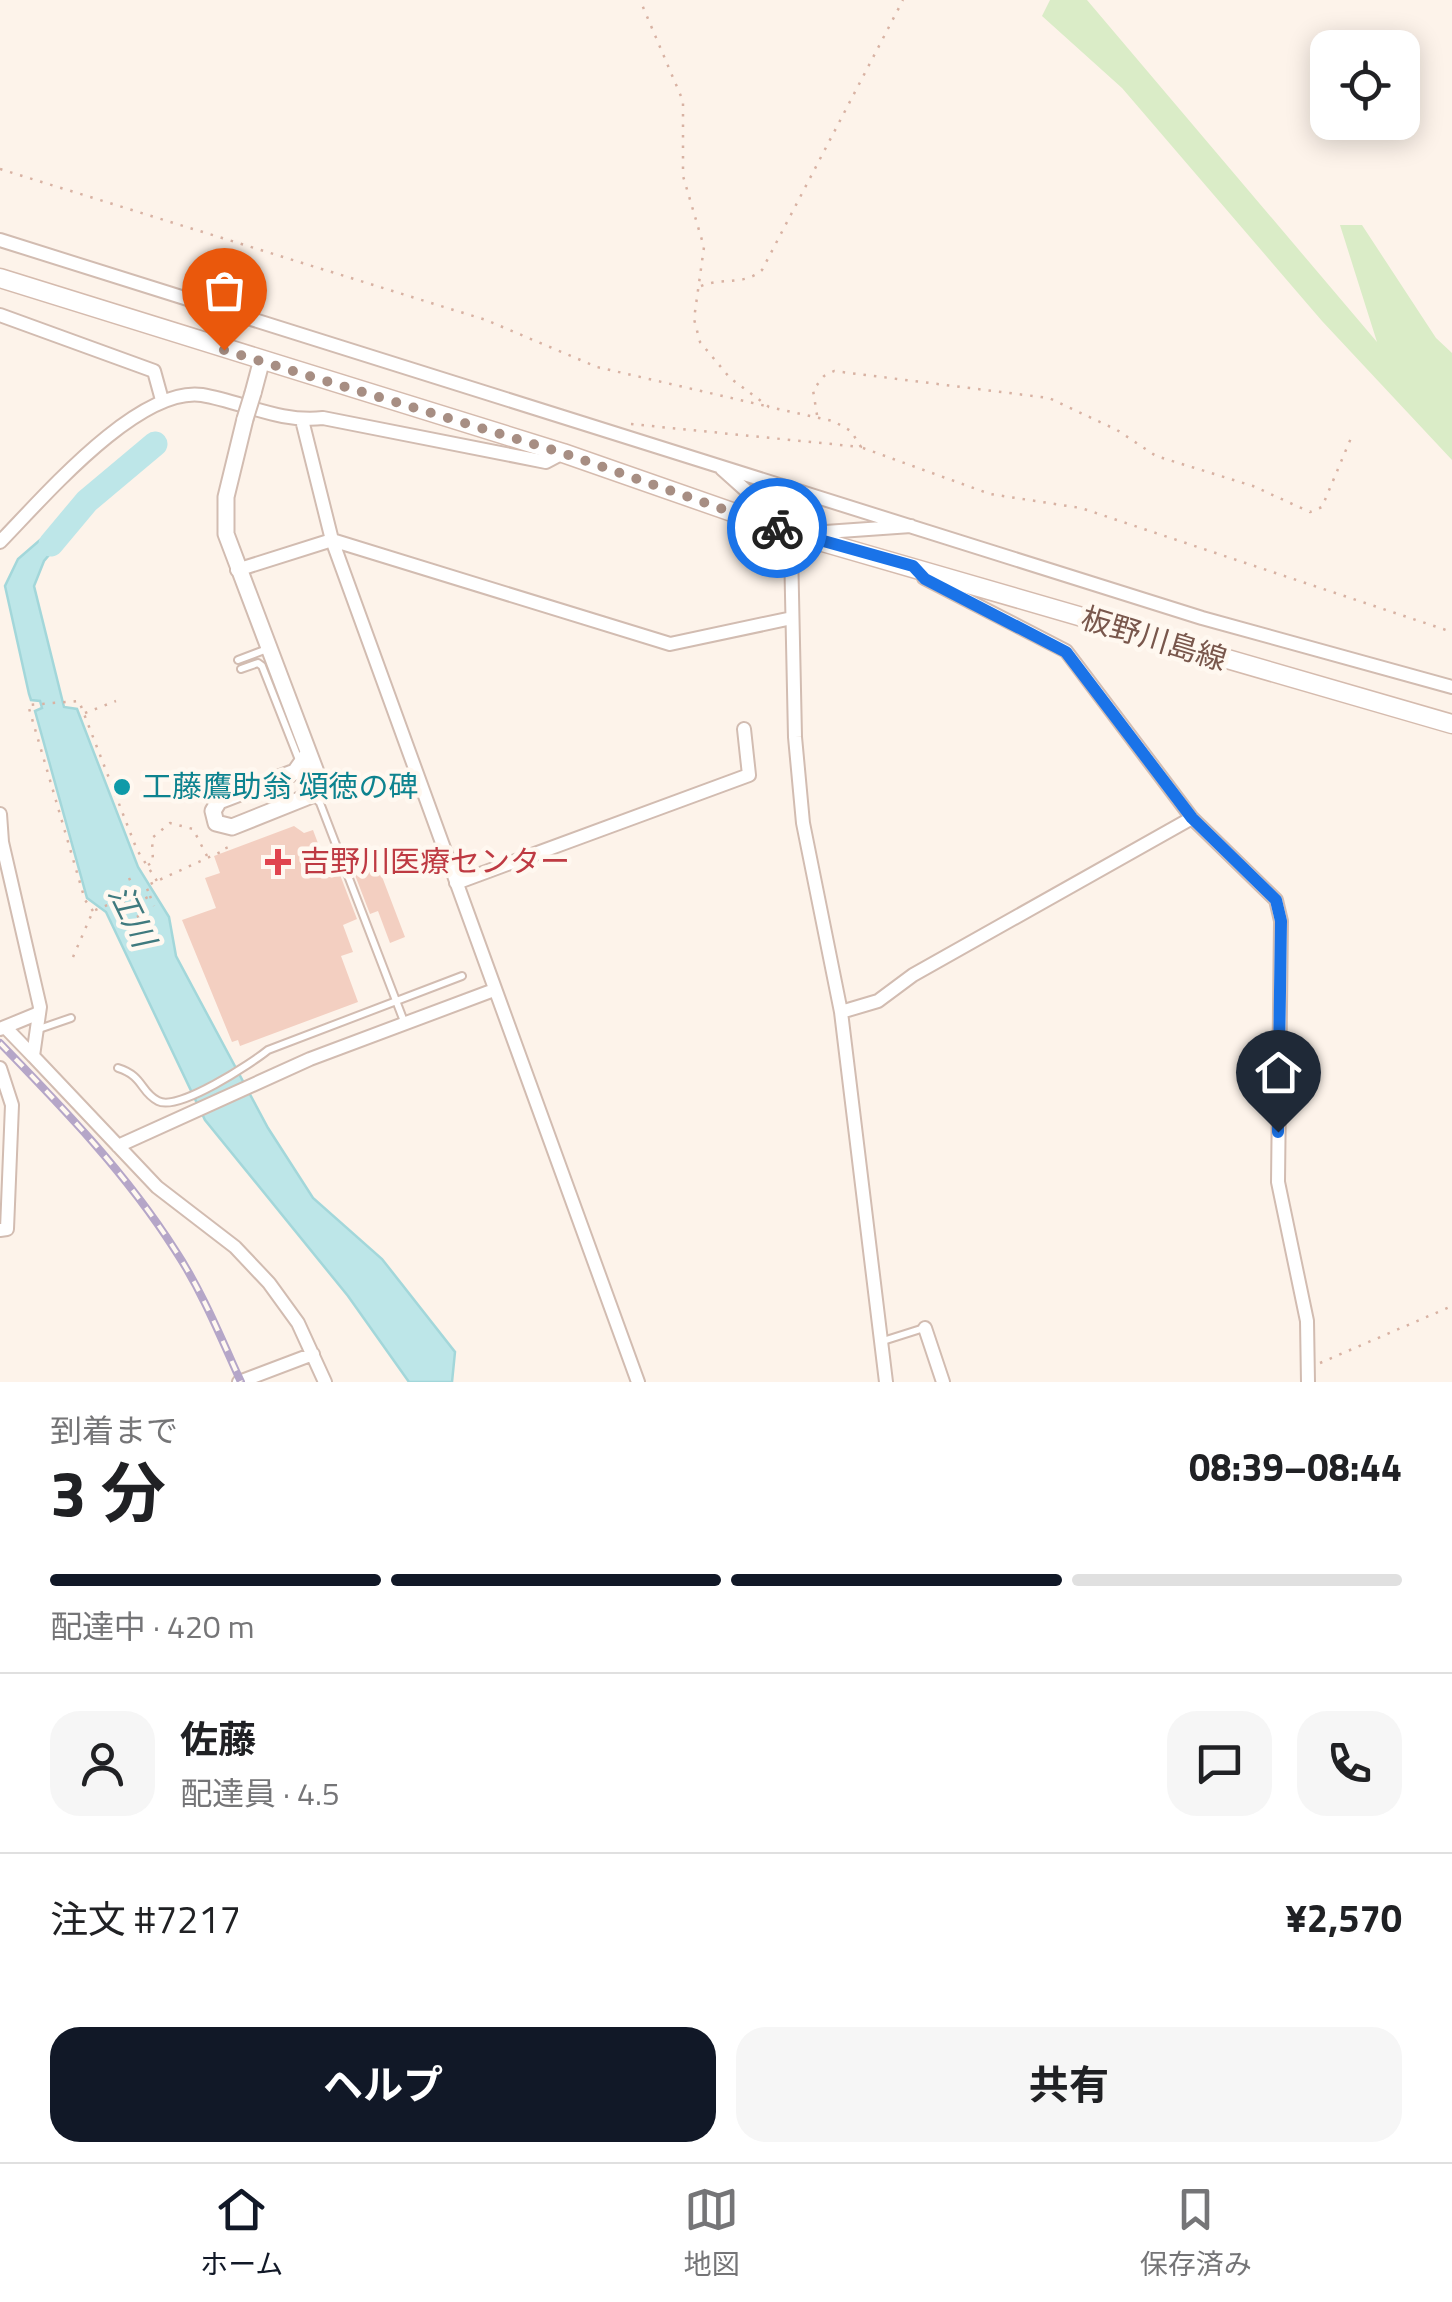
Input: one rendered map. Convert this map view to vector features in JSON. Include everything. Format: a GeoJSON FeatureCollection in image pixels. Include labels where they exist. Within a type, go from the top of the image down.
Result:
{"type":"FeatureCollection","features":[{"type":"Feature","properties":{"kind":"main road","name":"板野川島線"},"geometry":{"type":"LineString","coordinates":[[0,278],[261,363],[563,453],[794,534],[1452,724]]}},
{"type":"Feature","properties":{"kind":"street"},"geometry":{"type":"LineString","coordinates":[[0,240],[1202,618],[1452,687]]}},
{"type":"Feature","properties":{"kind":"street"},"geometry":{"type":"LineString","coordinates":[[0,315],[154,371],[162,400]]}},
{"type":"Feature","properties":{"kind":"street"},"geometry":{"type":"LineString","coordinates":[[261,363],[232,464],[225,514],[237,570],[304,760],[319,780],[312,795],[228,828],[214,820],[218,801],[304,760]]}},
{"type":"Feature","properties":{"kind":"street"},"geometry":{"type":"LineString","coordinates":[[0,542],[126,418],[162,400],[203,396],[302,420],[342,422],[546,462],[563,453]]}},
{"type":"Feature","properties":{"kind":"street"},"geometry":{"type":"LineString","coordinates":[[302,420],[332,540],[638,1382]]}},
{"type":"Feature","properties":{"kind":"street"},"geometry":{"type":"LineString","coordinates":[[718,466],[794,534],[795,737],[803,823],[841,1012],[886,1382]]}},
{"type":"Feature","properties":{"kind":"street"},"geometry":{"type":"LineString","coordinates":[[794,534],[818,529],[889,530],[912,526]]}},
{"type":"Feature","properties":{"kind":"street"},"geometry":{"type":"LineString","coordinates":[[237,570],[332,540],[670,644],[792,618]]}},
{"type":"Feature","properties":{"kind":"street"},"geometry":{"type":"LineString","coordinates":[[913,566],[925,579],[1066,652],[1192,818],[1276,900],[1280,910],[1278,1182],[1307,1321],[1309,1375]]}},
{"type":"Feature","properties":{"kind":"street"},"geometry":{"type":"LineString","coordinates":[[456,883],[749,774],[744,728]]}},
{"type":"Feature","properties":{"kind":"street"},"geometry":{"type":"LineString","coordinates":[[0,814],[2,842],[35,975],[39,1013],[33,1056]]}},
{"type":"Feature","properties":{"kind":"street"},"geometry":{"type":"LineString","coordinates":[[841,1012],[878,1001],[913,976],[1192,818]]}},
{"type":"Feature","properties":{"kind":"street"},"geometry":{"type":"LineString","coordinates":[[118,1146],[258,1082],[494,990]]}},
{"type":"Feature","properties":{"kind":"street"},"geometry":{"type":"LineString","coordinates":[[39,1013],[2,1028],[157,1187],[234,1246],[270,1283],[313,1354],[324,1382]]}},
{"type":"Feature","properties":{"kind":"street"},"geometry":{"type":"LineString","coordinates":[[0,1068],[12,1105],[7,1229],[0,1230]]}},
{"type":"Feature","properties":{"kind":"street"},"geometry":{"type":"LineString","coordinates":[[925,1328],[943,1382]]}},
{"type":"Feature","properties":{"kind":"street"},"geometry":{"type":"LineString","coordinates":[[239,1382],[313,1354]]}},
{"type":"Feature","properties":{"kind":"lane"},"geometry":{"type":"LineString","coordinates":[[238,660],[267,649]]}},
{"type":"Feature","properties":{"kind":"lane"},"geometry":{"type":"LineString","coordinates":[[241,669],[258,663],[262,666],[304,760]]}},
{"type":"Feature","properties":{"kind":"lane"},"geometry":{"type":"LineString","coordinates":[[312,795],[320,804],[406,1024]]}},
{"type":"Feature","properties":{"kind":"lane"},"geometry":{"type":"LineString","coordinates":[[118,1068],[135,1074],[155,1100],[169,1104],[244,1069],[268,1050],[462,976]]}},
{"type":"Feature","properties":{"kind":"lane"},"geometry":{"type":"LineString","coordinates":[[35,1030],[71,1018]]}},
{"type":"Feature","properties":{"kind":"lane"},"geometry":{"type":"LineString","coordinates":[[881,1342],[925,1328]]}},
{"type":"Feature","properties":{"kind":"path"},"geometry":{"type":"LineString","coordinates":[[640,0],[683,101],[684,176],[704,248],[694,320],[700,342],[730,378],[770,407]]}},
{"type":"Feature","properties":{"kind":"path"},"geometry":{"type":"LineString","coordinates":[[700,286],[715,280],[746,281],[762,270],[902,0]]}},
{"type":"Feature","properties":{"kind":"path"},"geometry":{"type":"LineString","coordinates":[[0,169],[486,320],[597,367],[819,418],[851,431],[862,447]]}},
{"type":"Feature","properties":{"kind":"path"},"geometry":{"type":"LineString","coordinates":[[819,418],[813,408],[814,390],[824,376],[834,372],[1049,398],[1118,430],[1156,456],[1253,486],[1310,512],[1322,507],[1351,438]]}},
{"type":"Feature","properties":{"kind":"path"},"geometry":{"type":"LineString","coordinates":[[612,432],[617,422],[862,447],[990,494],[1081,508],[1452,632]]}},
{"type":"Feature","properties":{"kind":"path"},"geometry":{"type":"LineString","coordinates":[[83,714],[116,701]]}},
{"type":"Feature","properties":{"kind":"path"},"geometry":{"type":"LineString","coordinates":[[93,912],[85,900],[28,705],[79,702],[106,777],[157,881]]}},
{"type":"Feature","properties":{"kind":"path"},"geometry":{"type":"LineString","coordinates":[[147,865],[154,862],[152,838],[170,823],[194,829],[208,858]]}},
{"type":"Feature","properties":{"kind":"path"},"geometry":{"type":"LineString","coordinates":[[146,886],[227,849],[223,839]]}},
{"type":"Feature","properties":{"kind":"path"},"geometry":{"type":"LineString","coordinates":[[141,877],[154,906]]}},
{"type":"Feature","properties":{"kind":"path"},"geometry":{"type":"LineString","coordinates":[[130,878],[140,901]]}},
{"type":"Feature","properties":{"kind":"path"},"geometry":{"type":"LineString","coordinates":[[120,893],[127,909],[132,900]]}},
{"type":"Feature","properties":{"kind":"path"},"geometry":{"type":"LineString","coordinates":[[132,900],[150,896]]}},
{"type":"Feature","properties":{"kind":"path"},"geometry":{"type":"LineString","coordinates":[[73,957],[93,912],[122,899]]}},
{"type":"Feature","properties":{"kind":"path"},"geometry":{"type":"LineString","coordinates":[[132,900],[140,921]]}},
{"type":"Feature","properties":{"kind":"path"},"geometry":{"type":"LineString","coordinates":[[1309,1375],[1452,1306]]}},
{"type":"Feature","properties":{"kind":"green space"},"geometry":{"type":"Polygon","coordinates":[[[1050,0],[1087,0],[1377,342],[1340,225],[1362,225],[1436,338],[1452,353],[1452,460],[1322,321],[1122,88],[1042,16],[1050,0]]]}},
{"type":"Feature","properties":{"kind":"water"},"geometry":{"type":"Polygon","coordinates":[[[70,514],[77,522],[44,561],[34,586],[64,707],[77,709],[138,867],[169,917],[176,956],[268,1128],[313,1198],[382,1259],[455,1352],[452,1382],[409,1382],[348,1296],[205,1120],[106,912],[87,898],[35,711],[42,708],[40,701],[31,700],[29,694],[5,586],[18,559],[70,514]]]}},
{"type":"Feature","properties":{"kind":"building"},"geometry":{"type":"Polygon","coordinates":[[[294,826],[304,833],[313,830],[328,870],[337,867],[357,919],[343,925],[353,952],[341,956],[358,1002],[240,1046],[238,1040],[232,1042],[182,920],[216,908],[205,878],[220,873],[214,856],[294,826]]]}},
{"type":"Feature","properties":{"kind":"building"},"geometry":{"type":"Polygon","coordinates":[[[373,853],[405,937],[390,943],[378,911],[370,914],[350,862],[373,853]]]}},
{"type":"Feature","properties":{"kind":"waterway","name":"江川"},"geometry":{"type":"LineString","coordinates":[[51,544],[87,501],[155,444]]}},
{"type":"Feature","properties":{"kind":"railway"},"geometry":{"type":"LineString","coordinates":[[0,1043],[93,1142],[156,1222],[194,1282],[241,1382]]}},
{"type":"Feature","properties":{"kind":"way so far"},"geometry":{"type":"LineString","coordinates":[[224,350],[563,453],[777,528]]}},
{"type":"Feature","properties":{"kind":"place","name":"工藤鷹助翁 頌徳の碑"},"geometry":{"type":"Point","coordinates":[122,787]}},
{"type":"Feature","properties":{"kind":"place","name":"吉野川医療センター"},"geometry":{"type":"Point","coordinates":[278,862]}},
{"type":"Feature","properties":{"kind":"route"},"geometry":{"type":"LineString","coordinates":[[777,528],[913,566],[925,579],[1052,641],[1076,664],[1192,818],[1276,900],[1281,921],[1278,1132]]}}]}
